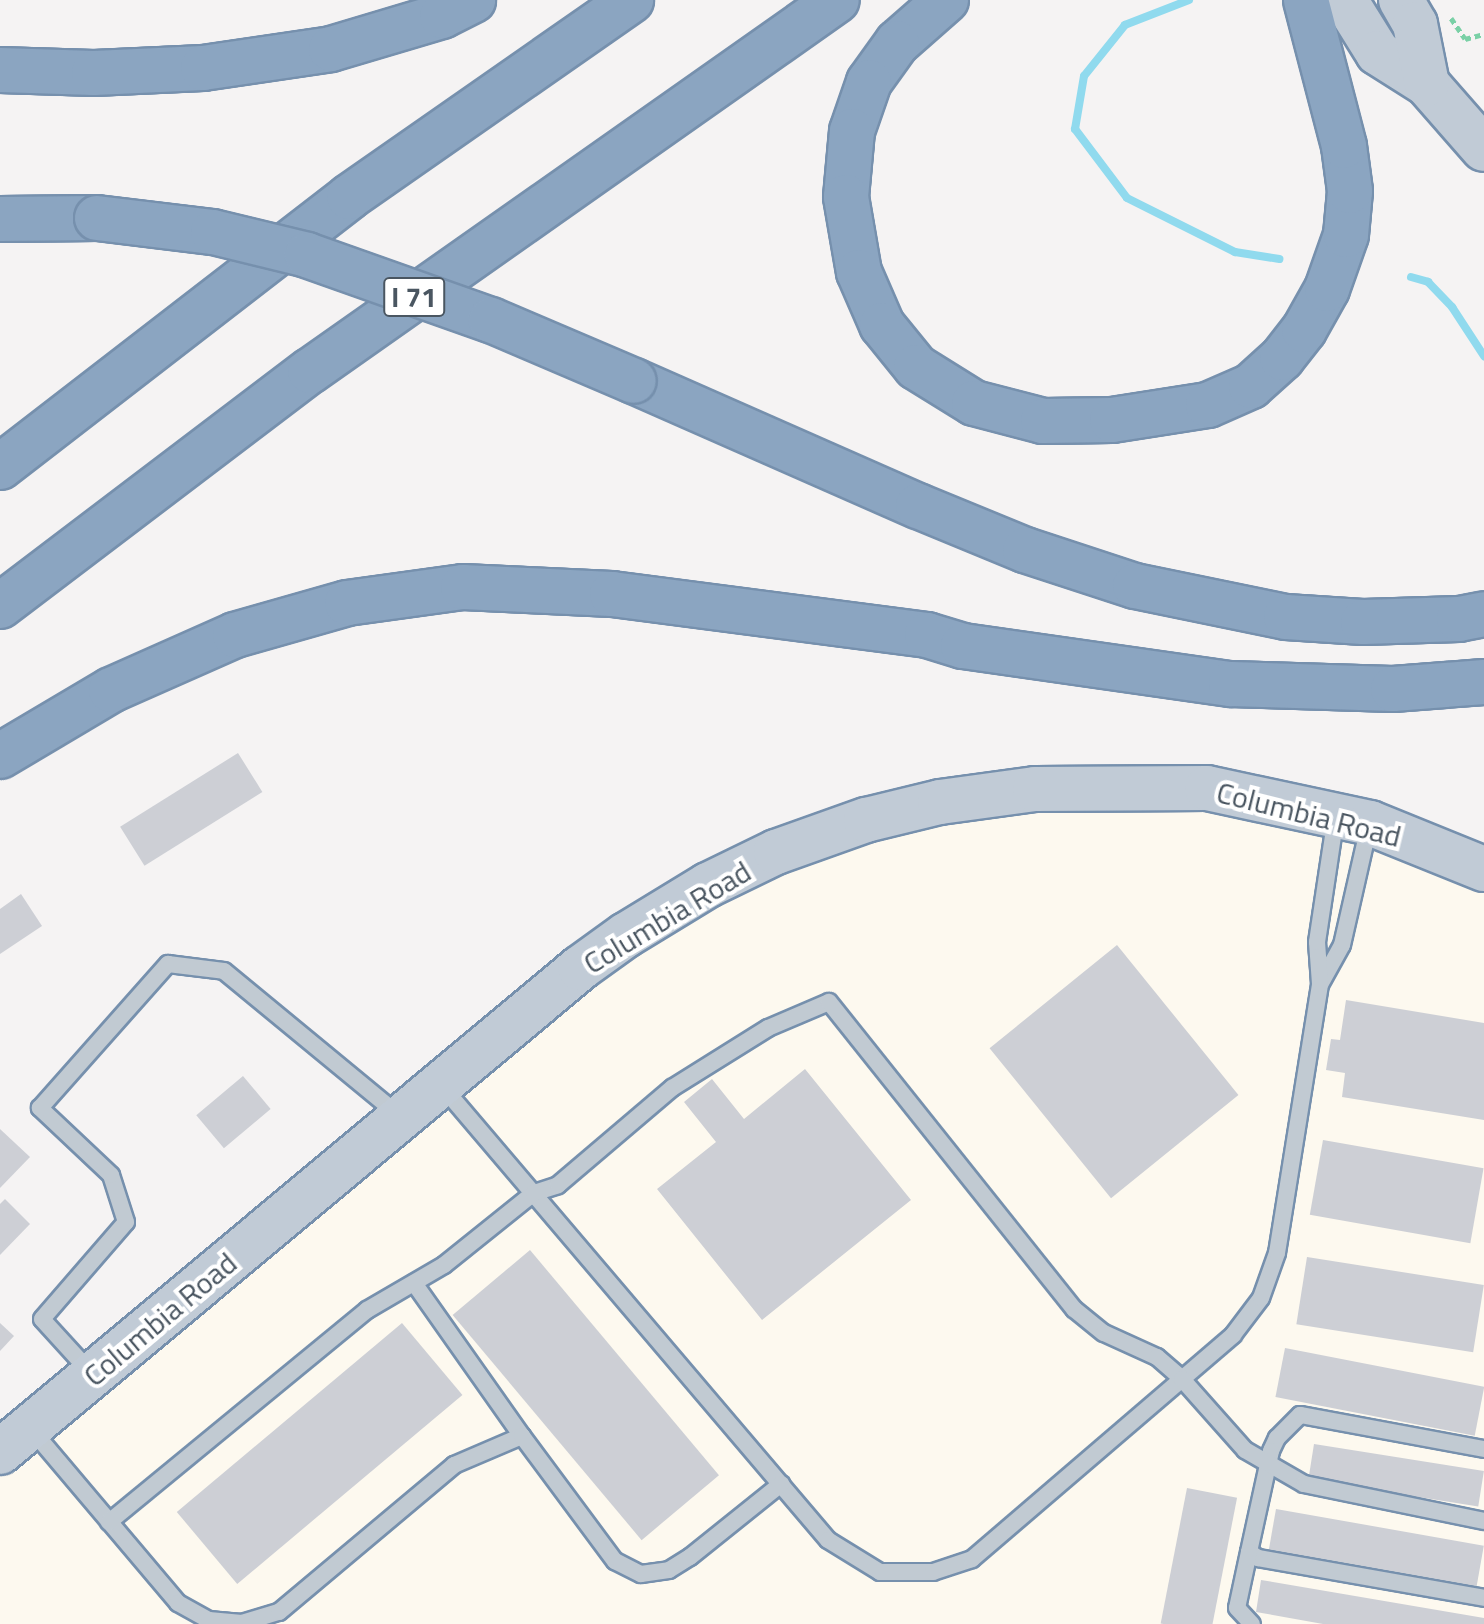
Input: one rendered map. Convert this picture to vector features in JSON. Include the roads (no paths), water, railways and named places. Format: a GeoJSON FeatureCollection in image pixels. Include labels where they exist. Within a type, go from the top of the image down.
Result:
{"type":"FeatureCollection","features":[{"type":"Feature","properties":{"kind":"highway"},"geometry":{"type":"LineString","coordinates":[[0,70],[94,73],[203,68],[331,49],[442,16],[473,0]]}},
{"type":"Feature","properties":{"kind":"highway"},"geometry":{"type":"LineString","coordinates":[[0,467],[349,197],[631,0]]}},
{"type":"Feature","properties":{"kind":"highway","name":"I 71"},"geometry":{"type":"LineString","coordinates":[[0,606],[310,371],[837,0]]}},
{"type":"Feature","properties":{"kind":"highway"},"geometry":{"type":"LineString","coordinates":[[946,0],[897,43],[869,82],[852,131],[846,197],[859,272],[882,325],[916,367],[974,403],[1043,421],[1057,421],[1112,420],[1208,405],[1251,386],[1282,358],[1304,330],[1327,289],[1346,235],[1350,191],[1344,146],[1306,0]]}},
{"type":"Feature","properties":{"kind":"highway"},"geometry":{"type":"LineString","coordinates":[[0,219],[97,218],[213,232],[307,255],[491,320],[944,517],[1025,550],[1135,586],[1286,617],[1363,622],[1459,619],[1484,614]]}},
{"type":"Feature","properties":{"kind":"highway"},"geometry":{"type":"LineString","coordinates":[[0,756],[111,690],[235,635],[347,603],[463,587],[612,594],[927,635],[963,646],[1231,684],[1393,689],[1484,682]]}},
{"type":"Feature","properties":{"kind":"street"},"geometry":{"type":"LineString","coordinates":[[1345,0],[1378,53],[1427,84],[1484,149]]}},
{"type":"Feature","properties":{"kind":"street"},"geometry":{"type":"LineString","coordinates":[[1401,0],[1415,24],[1427,84]]}},
{"type":"Feature","properties":{"kind":"street","name":"Columbia Road"},"geometry":{"type":"LineString","coordinates":[[15,1440],[580,968],[626,935],[721,878],[776,852],[866,820],[940,802],[1035,789],[1092,786],[1207,788],[1353,819],[1484,869]]}},
{"type":"Feature","properties":{"kind":"lane"},"geometry":{"type":"LineString","coordinates":[[1320,984],[1342,945],[1353,819]]}},
{"type":"Feature","properties":{"kind":"lane"},"geometry":{"type":"LineString","coordinates":[[441,1084],[828,1540],[880,1572],[933,1572],[972,1559],[1233,1335],[1261,1298],[1272,1268],[1320,984],[1317,942],[1353,819]]}},
{"type":"Feature","properties":{"kind":"lane"},"geometry":{"type":"LineString","coordinates":[[93,1375],[42,1319],[126,1222],[111,1175],[40,1108],[168,964],[224,971],[401,1117]]}},
{"type":"Feature","properties":{"kind":"lane"},"geometry":{"type":"LineString","coordinates":[[109,1522],[367,1310],[444,1265],[534,1193],[558,1185],[704,1065],[768,1028],[829,1002],[1074,1309],[1104,1333],[1157,1357],[1182,1379],[1225,1433],[1245,1450],[1304,1484],[1484,1521]]}},
{"type":"Feature","properties":{"kind":"lane"},"geometry":{"type":"LineString","coordinates":[[414,1283],[615,1561],[641,1574],[669,1570],[781,1484]]}},
{"type":"Feature","properties":{"kind":"lane"},"geometry":{"type":"LineString","coordinates":[[1252,1624],[1237,1608],[1269,1464],[1277,1438],[1300,1415],[1484,1449]]}},
{"type":"Feature","properties":{"kind":"lane"},"geometry":{"type":"LineString","coordinates":[[15,1440],[109,1522],[178,1603],[209,1620],[242,1623],[279,1612],[454,1465],[522,1436]]}},
{"type":"Feature","properties":{"kind":"lane"},"geometry":{"type":"LineString","coordinates":[[1249,1552],[1258,1558],[1484,1598]]}},
{"type":"Feature","properties":{"kind":"waterway"},"geometry":{"type":"LineString","coordinates":[[1189,0],[1125,25],[1084,76],[1075,129],[1127,198],[1235,252],[1279,259]]}},
{"type":"Feature","properties":{"kind":"waterway"},"geometry":{"type":"LineString","coordinates":[[1411,277],[1428,282],[1452,307],[1484,356]]}}]}
